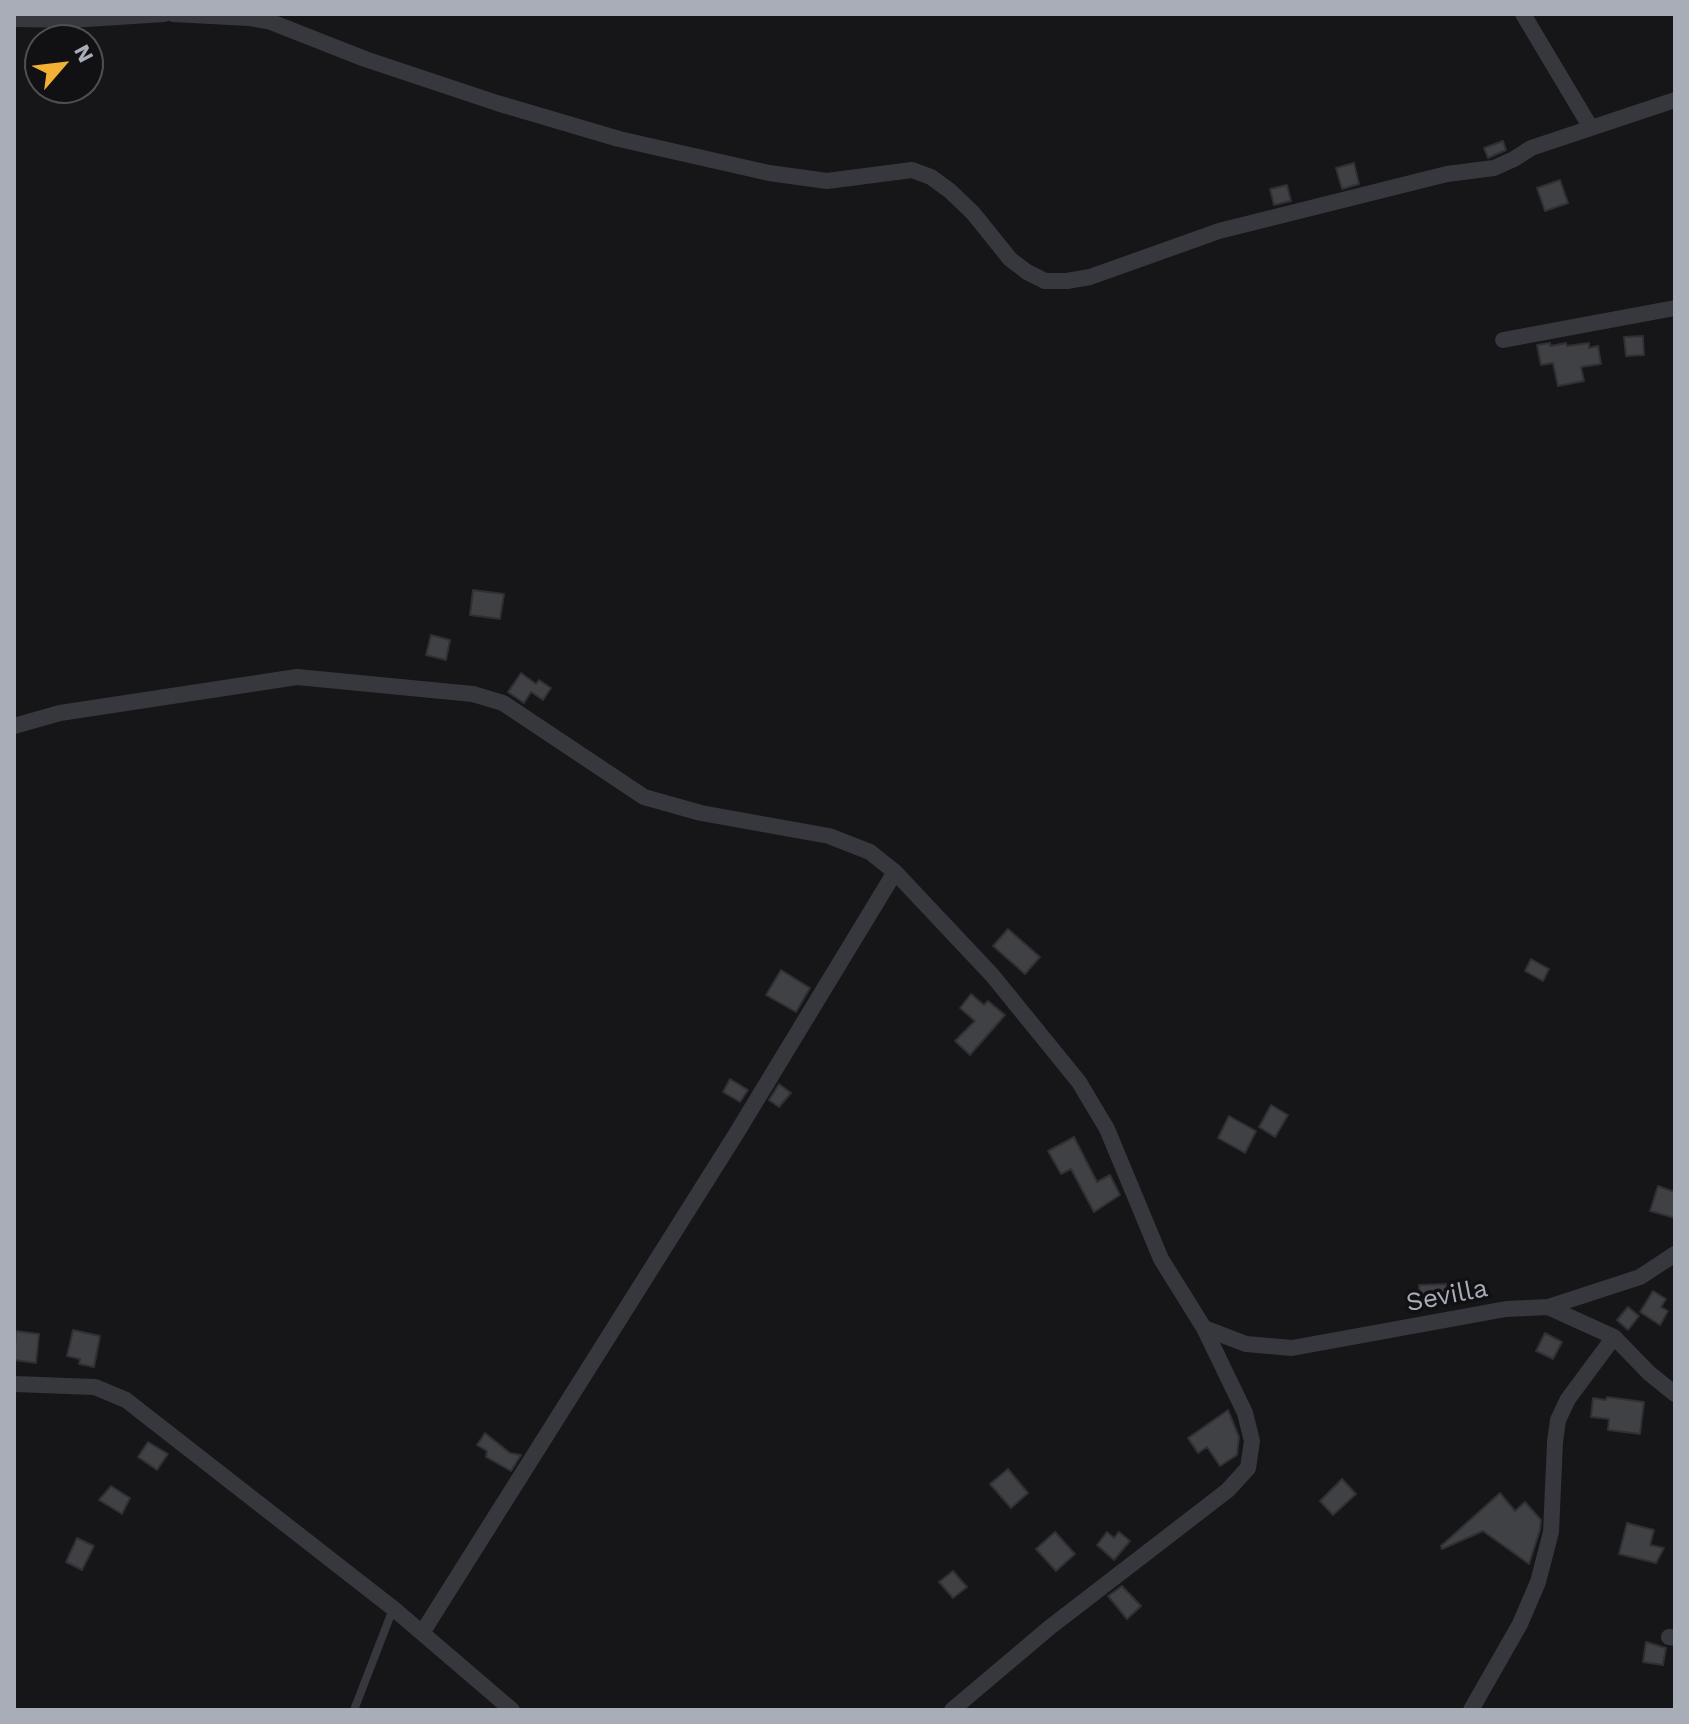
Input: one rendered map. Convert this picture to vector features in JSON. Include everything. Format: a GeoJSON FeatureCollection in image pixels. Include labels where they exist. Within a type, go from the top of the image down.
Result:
{"type":"FeatureCollection","features":[{"type":"Feature","properties":{"kind":"street"},"geometry":{"type":"LineString","coordinates":[[14,19],[71,20],[164,14]]}},
{"type":"Feature","properties":{"kind":"street"},"geometry":{"type":"LineString","coordinates":[[173,14],[271,22],[365,59],[497,103],[619,139],[769,173],[827,181],[912,170],[931,177],[950,191],[973,213],[1010,259],[1045,281],[1090,277],[1219,231],[1447,174],[1494,168],[1531,148],[1675,100]]}},
{"type":"Feature","properties":{"kind":"street"},"geometry":{"type":"LineString","coordinates":[[1523,14],[1591,128]]}},
{"type":"Feature","properties":{"kind":"street"},"geometry":{"type":"LineString","coordinates":[[1503,340],[1675,308]]}},
{"type":"Feature","properties":{"kind":"street"},"geometry":{"type":"LineString","coordinates":[[14,726],[60,713],[297,677],[473,694],[503,703],[644,797],[701,813],[829,836],[870,852],[895,872],[992,975],[1079,1082],[1107,1129],[1161,1259],[1204,1328],[1245,1413],[1252,1441],[1248,1468],[1228,1490],[1049,1628],[952,1710]]}},
{"type":"Feature","properties":{"kind":"street"},"geometry":{"type":"LineString","coordinates":[[422,1633],[736,1134],[895,872]]}},
{"type":"Feature","properties":{"kind":"street"},"geometry":{"type":"LineString","coordinates":[[1548,1307],[1640,1277],[1675,1254]]}},
{"type":"Feature","properties":{"kind":"street","name":"Sevilla"},"geometry":{"type":"LineString","coordinates":[[1204,1328],[1246,1344],[1292,1348],[1506,1309],[1548,1307],[1614,1337],[1649,1373],[1675,1394]]}},
{"type":"Feature","properties":{"kind":"street"},"geometry":{"type":"LineString","coordinates":[[1471,1710],[1520,1624],[1538,1582],[1551,1532],[1558,1420],[1568,1399],[1614,1337]]}},
{"type":"Feature","properties":{"kind":"street"},"geometry":{"type":"LineString","coordinates":[[14,1384],[95,1387],[126,1400],[394,1609],[512,1710]]}},
{"type":"Feature","properties":{"kind":"lane"},"geometry":{"type":"LineString","coordinates":[[354,1710],[394,1609]]}},
{"type":"Feature","properties":{"kind":"building"},"geometry":{"type":"Polygon","coordinates":[[[1503,141],[1506,150],[1488,158],[1484,148],[1503,141]]]}},
{"type":"Feature","properties":{"kind":"building"},"geometry":{"type":"Polygon","coordinates":[[[1354,163],[1359,184],[1342,189],[1336,168],[1354,163]]]}},
{"type":"Feature","properties":{"kind":"building"},"geometry":{"type":"Polygon","coordinates":[[[1560,180],[1568,203],[1545,211],[1537,188],[1560,180]]]}},
{"type":"Feature","properties":{"kind":"building"},"geometry":{"type":"Polygon","coordinates":[[[1287,185],[1291,201],[1274,205],[1270,189],[1287,185]]]}},
{"type":"Feature","properties":{"kind":"building"},"geometry":{"type":"Polygon","coordinates":[[[1643,336],[1644,355],[1626,356],[1624,337],[1643,336]]]}},
{"type":"Feature","properties":{"kind":"building"},"geometry":{"type":"Polygon","coordinates":[[[1550,343],[1550,346],[1589,343],[1589,348],[1598,346],[1601,364],[1581,367],[1584,381],[1558,386],[1553,363],[1541,365],[1537,345],[1550,343]]]}},
{"type":"Feature","properties":{"kind":"building"},"geometry":{"type":"Polygon","coordinates":[[[473,590],[504,594],[500,619],[470,615],[473,590]]]}},
{"type":"Feature","properties":{"kind":"building"},"geometry":{"type":"Polygon","coordinates":[[[431,635],[450,640],[446,660],[426,655],[431,635]]]}},
{"type":"Feature","properties":{"kind":"building"},"geometry":{"type":"Polygon","coordinates":[[[521,673],[536,684],[539,680],[551,688],[543,700],[531,692],[524,703],[508,692],[521,673]]]}},
{"type":"Feature","properties":{"kind":"building"},"geometry":{"type":"Polygon","coordinates":[[[1008,929],[1040,957],[1025,974],[993,946],[1008,929]]]}},
{"type":"Feature","properties":{"kind":"building"},"geometry":{"type":"Polygon","coordinates":[[[1531,959],[1549,969],[1543,981],[1525,971],[1531,959]]]}},
{"type":"Feature","properties":{"kind":"building"},"geometry":{"type":"Polygon","coordinates":[[[781,970],[810,988],[796,1012],[766,995],[781,970]]]}},
{"type":"Feature","properties":{"kind":"building"},"geometry":{"type":"Polygon","coordinates":[[[971,994],[984,1005],[988,1001],[1005,1015],[970,1055],[955,1041],[975,1021],[960,1008],[971,994]]]}},
{"type":"Feature","properties":{"kind":"building"},"geometry":{"type":"Polygon","coordinates":[[[730,1079],[748,1090],[740,1102],[723,1092],[730,1079]]]}},
{"type":"Feature","properties":{"kind":"building"},"geometry":{"type":"Polygon","coordinates":[[[779,1084],[791,1093],[779,1107],[769,1100],[779,1084]]]}},
{"type":"Feature","properties":{"kind":"building"},"geometry":{"type":"Polygon","coordinates":[[[1271,1105],[1288,1115],[1275,1137],[1259,1127],[1271,1105]]]}},
{"type":"Feature","properties":{"kind":"building"},"geometry":{"type":"Polygon","coordinates":[[[1229,1116],[1256,1131],[1245,1153],[1218,1138],[1229,1116]]]}},
{"type":"Feature","properties":{"kind":"building"},"geometry":{"type":"Polygon","coordinates":[[[1074,1137],[1097,1182],[1110,1175],[1120,1195],[1094,1212],[1071,1169],[1061,1174],[1048,1151],[1074,1137]]]}},
{"type":"Feature","properties":{"kind":"building"},"geometry":{"type":"Polygon","coordinates":[[[1658,1186],[1675,1192],[1675,1218],[1650,1211],[1658,1186]]]}},
{"type":"Feature","properties":{"kind":"building"},"geometry":{"type":"Polygon","coordinates":[[[1446,1284],[1448,1303],[1420,1305],[1419,1285],[1446,1284]]]}},
{"type":"Feature","properties":{"kind":"building"},"geometry":{"type":"Polygon","coordinates":[[[1653,1291],[1666,1299],[1661,1307],[1668,1311],[1660,1325],[1640,1312],[1653,1291]]]}},
{"type":"Feature","properties":{"kind":"building"},"geometry":{"type":"Polygon","coordinates":[[[1628,1307],[1639,1316],[1628,1330],[1617,1320],[1628,1307]]]}},
{"type":"Feature","properties":{"kind":"building"},"geometry":{"type":"Polygon","coordinates":[[[73,1330],[100,1336],[94,1367],[79,1364],[80,1359],[67,1356],[73,1330]]]}},
{"type":"Feature","properties":{"kind":"building"},"geometry":{"type":"Polygon","coordinates":[[[16,1331],[39,1334],[36,1363],[14,1360],[16,1331]]]}},
{"type":"Feature","properties":{"kind":"building"},"geometry":{"type":"Polygon","coordinates":[[[1545,1333],[1562,1342],[1553,1359],[1536,1351],[1545,1333]]]}},
{"type":"Feature","properties":{"kind":"building"},"geometry":{"type":"Polygon","coordinates":[[[1607,1397],[1644,1402],[1640,1434],[1608,1430],[1609,1419],[1591,1417],[1593,1398],[1606,1400],[1607,1397]]]}},
{"type":"Feature","properties":{"kind":"building"},"geometry":{"type":"Polygon","coordinates":[[[1228,1410],[1239,1437],[1237,1455],[1220,1466],[1207,1447],[1198,1453],[1188,1438],[1228,1410]]]}},
{"type":"Feature","properties":{"kind":"building"},"geometry":{"type":"Polygon","coordinates":[[[485,1433],[510,1453],[521,1455],[511,1471],[486,1457],[487,1451],[477,1445],[485,1433]]]}},
{"type":"Feature","properties":{"kind":"building"},"geometry":{"type":"Polygon","coordinates":[[[148,1442],[168,1454],[157,1470],[138,1457],[148,1442]]]}},
{"type":"Feature","properties":{"kind":"building"},"geometry":{"type":"Polygon","coordinates":[[[1008,1469],[1028,1493],[1011,1508],[990,1484],[1008,1469]]]}},
{"type":"Feature","properties":{"kind":"building"},"geometry":{"type":"Polygon","coordinates":[[[1342,1479],[1356,1494],[1333,1515],[1320,1501],[1342,1479]]]}},
{"type":"Feature","properties":{"kind":"building"},"geometry":{"type":"Polygon","coordinates":[[[111,1486],[130,1498],[122,1514],[99,1500],[111,1486]]]}},
{"type":"Feature","properties":{"kind":"building"},"geometry":{"type":"Polygon","coordinates":[[[1500,1493],[1515,1511],[1525,1502],[1541,1520],[1529,1564],[1483,1531],[1442,1549],[1441,1546],[1500,1493]]]}},
{"type":"Feature","properties":{"kind":"building"},"geometry":{"type":"Polygon","coordinates":[[[1627,1523],[1654,1530],[1650,1545],[1664,1548],[1656,1563],[1619,1554],[1627,1523]]]}},
{"type":"Feature","properties":{"kind":"building"},"geometry":{"type":"Polygon","coordinates":[[[1055,1532],[1075,1554],[1056,1571],[1036,1549],[1055,1532]]]}},
{"type":"Feature","properties":{"kind":"building"},"geometry":{"type":"Polygon","coordinates":[[[1107,1532],[1114,1538],[1119,1532],[1130,1541],[1114,1560],[1097,1545],[1107,1532]]]}},
{"type":"Feature","properties":{"kind":"building"},"geometry":{"type":"Polygon","coordinates":[[[77,1538],[94,1546],[82,1570],[66,1562],[77,1538]]]}},
{"type":"Feature","properties":{"kind":"building"},"geometry":{"type":"Polygon","coordinates":[[[953,1571],[967,1587],[953,1598],[939,1582],[953,1571]]]}},
{"type":"Feature","properties":{"kind":"building"},"geometry":{"type":"Polygon","coordinates":[[[1122,1586],[1141,1606],[1127,1619],[1108,1596],[1122,1586]]]}},
{"type":"Feature","properties":{"kind":"building"},"geometry":{"type":"Polygon","coordinates":[[[1646,1642],[1666,1648],[1663,1665],[1643,1662],[1646,1642]]]}}]}
